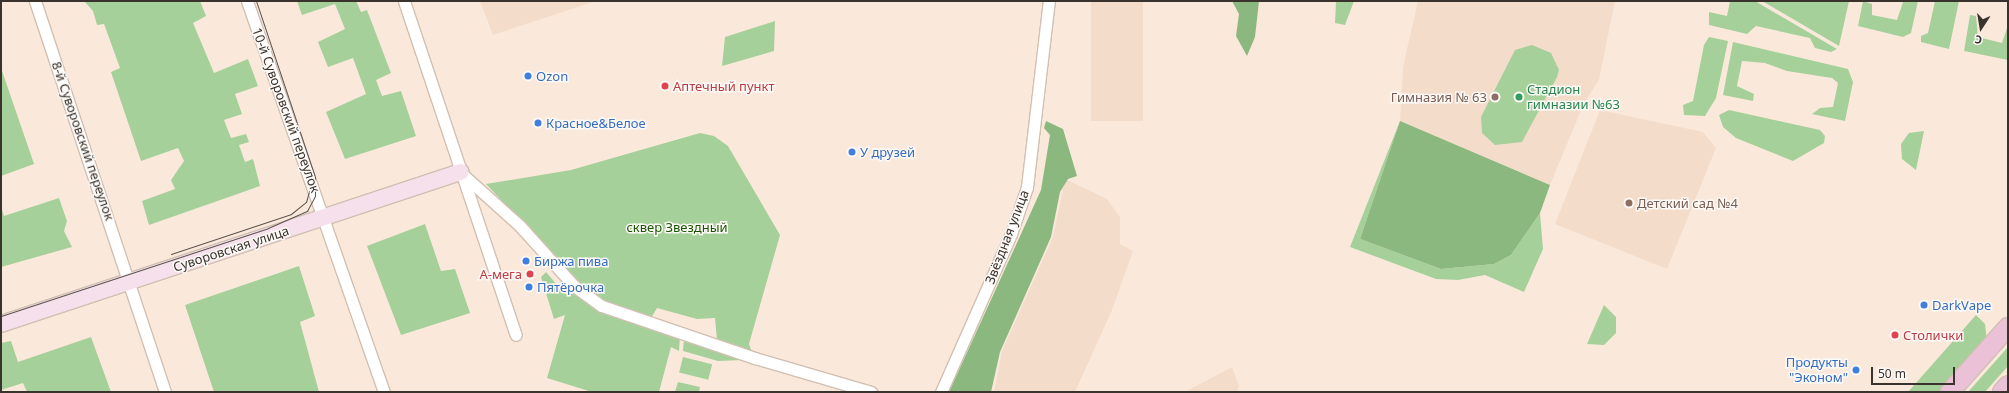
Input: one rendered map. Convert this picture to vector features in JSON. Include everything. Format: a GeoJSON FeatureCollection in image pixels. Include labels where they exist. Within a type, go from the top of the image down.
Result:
{"type":"FeatureCollection","features":[{"type":"Feature","properties":{"kind":"main road"},"geometry":{"type":"LineString","coordinates":[[1950,392],[2008,327]]}},
{"type":"Feature","properties":{"kind":"main road"},"geometry":{"type":"LineString","coordinates":[[2002,392],[2008,385]]}},
{"type":"Feature","properties":{"kind":"street","name":"8-й Суворовский переулок"},"geometry":{"type":"LineString","coordinates":[[35,1],[131,281],[165,392]]}},
{"type":"Feature","properties":{"kind":"street","name":"10-й Суворовский переулок"},"geometry":{"type":"LineString","coordinates":[[247,1],[325,219],[384,392]]}},
{"type":"Feature","properties":{"kind":"street"},"geometry":{"type":"LineString","coordinates":[[404,1],[460,172],[468,184],[488,257],[516,335]]}},
{"type":"Feature","properties":{"kind":"street","name":"Звёздная улица"},"geometry":{"type":"LineString","coordinates":[[941,392],[1011,234],[1027,187],[1049,1]]}},
{"type":"Feature","properties":{"kind":"street","name":"Суворовская улица"},"geometry":{"type":"LineString","coordinates":[[1,324],[325,219],[460,172]]}},
{"type":"Feature","properties":{"kind":"street"},"geometry":{"type":"LineString","coordinates":[[460,172],[520,226],[574,286],[602,306],[755,358],[871,392]]}},
{"type":"Feature","properties":{"kind":"shaded area"},"geometry":{"type":"Polygon","coordinates":[[[480,1],[596,1],[493,35],[480,1]]]}},
{"type":"Feature","properties":{"kind":"shaded area"},"geometry":{"type":"Polygon","coordinates":[[[1091,1],[1143,1],[1143,121],[1091,121],[1091,1]]]}},
{"type":"Feature","properties":{"kind":"shaded area","name":"Гимназия № 63"},"geometry":{"type":"Polygon","coordinates":[[[1418,1],[1615,1],[1599,80],[1584,103],[1550,185],[1400,121],[1403,67],[1418,1]]]}},
{"type":"Feature","properties":{"kind":"shaded area","name":"Детский сад №4"},"geometry":{"type":"Polygon","coordinates":[[[1600,110],[1703,132],[1716,148],[1667,269],[1555,224],[1600,110]]]}},
{"type":"Feature","properties":{"kind":"shaded area"},"geometry":{"type":"Polygon","coordinates":[[[1065,179],[1107,199],[1120,217],[1120,244],[1133,251],[1112,310],[1075,392],[994,392],[1002,351],[1053,237],[1065,179]]]}},
{"type":"Feature","properties":{"kind":"shaded area"},"geometry":{"type":"Polygon","coordinates":[[[1232,367],[1239,386],[1237,392],[1185,392],[1232,367]]]}},
{"type":"Feature","properties":{"kind":"green space"},"geometry":{"type":"Polygon","coordinates":[[[84,1],[200,1],[206,16],[193,23],[214,73],[248,59],[258,86],[235,94],[242,114],[224,120],[231,138],[246,134],[249,142],[239,145],[245,162],[253,159],[260,186],[149,225],[142,201],[175,189],[171,180],[184,161],[178,148],[141,161],[111,72],[120,68],[104,24],[97,25],[93,11],[84,1]]]}},
{"type":"Feature","properties":{"kind":"green space"},"geometry":{"type":"Polygon","coordinates":[[[297,1],[356,1],[361,12],[367,10],[391,73],[376,80],[382,96],[401,91],[416,136],[345,159],[326,112],[366,94],[353,58],[328,67],[318,42],[345,29],[335,4],[302,15],[297,1]]]}},
{"type":"Feature","properties":{"kind":"green space"},"geometry":{"type":"Polygon","coordinates":[[[1232,1],[1259,1],[1255,37],[1247,56],[1236,36],[1239,14],[1232,1]]]}},
{"type":"Feature","properties":{"kind":"green space"},"geometry":{"type":"Polygon","coordinates":[[[1329,1],[1354,1],[1345,25],[1335,23],[1336,2],[1329,1]]]}},
{"type":"Feature","properties":{"kind":"green space"},"geometry":{"type":"Polygon","coordinates":[[[1730,1],[1755,1],[1837,49],[1831,52],[1815,48],[1810,38],[1756,26],[1747,34],[1709,25],[1709,12],[1727,16],[1730,1]]]}},
{"type":"Feature","properties":{"kind":"green space"},"geometry":{"type":"Polygon","coordinates":[[[1762,1],[1849,1],[1839,46],[1762,1]]]}},
{"type":"Feature","properties":{"kind":"green space"},"geometry":{"type":"Polygon","coordinates":[[[1863,1],[1872,4],[1872,15],[1897,20],[1903,2],[1918,1],[1911,33],[1903,37],[1858,26],[1863,1]]]}},
{"type":"Feature","properties":{"kind":"green space"},"geometry":{"type":"Polygon","coordinates":[[[1935,1],[1959,1],[1949,49],[1921,42],[1921,36],[1928,33],[1935,1]]]}},
{"type":"Feature","properties":{"kind":"green space"},"geometry":{"type":"Polygon","coordinates":[[[1970,15],[1976,16],[1978,37],[2002,43],[2008,25],[2008,60],[1964,51],[1970,15]]]}},
{"type":"Feature","properties":{"kind":"green space"},"geometry":{"type":"Polygon","coordinates":[[[775,21],[774,51],[722,66],[725,37],[775,21]]]}},
{"type":"Feature","properties":{"kind":"green space"},"geometry":{"type":"Polygon","coordinates":[[[1709,37],[1728,41],[1716,98],[1705,116],[1684,115],[1683,105],[1693,101],[1704,45],[1709,37]]]}},
{"type":"Feature","properties":{"kind":"green space"},"geometry":{"type":"Polygon","coordinates":[[[1733,42],[1848,69],[1853,82],[1845,121],[1812,114],[1820,108],[1833,107],[1838,83],[1832,78],[1787,71],[1765,63],[1742,61],[1737,86],[1754,94],[1753,101],[1723,95],[1733,42]]]}},
{"type":"Feature","properties":{"kind":"green space","name":"Стадион гимназии №63"},"geometry":{"type":"Polygon","coordinates":[[[1532,45],[1551,53],[1559,70],[1557,77],[1522,142],[1495,145],[1482,133],[1481,117],[1515,50],[1532,45]]]}},
{"type":"Feature","properties":{"kind":"green space"},"geometry":{"type":"Polygon","coordinates":[[[1,68],[34,164],[1,176],[1,68]]]}},
{"type":"Feature","properties":{"kind":"green space"},"geometry":{"type":"Polygon","coordinates":[[[1729,110],[1820,130],[1825,136],[1824,143],[1793,161],[1736,138],[1723,127],[1719,115],[1729,110]]]}},
{"type":"Feature","properties":{"kind":"green space"},"geometry":{"type":"Polygon","coordinates":[[[1046,121],[1063,129],[1077,176],[1068,179],[1060,192],[1051,237],[1000,352],[991,392],[949,392],[1041,190],[1050,135],[1044,128],[1046,121]]]}},
{"type":"Feature","properties":{"kind":"green space"},"geometry":{"type":"Polygon","coordinates":[[[1400,121],[1360,239],[1441,269],[1494,264],[1511,255],[1540,213],[1543,249],[1524,292],[1485,275],[1458,280],[1436,279],[1350,247],[1400,121]]]}},
{"type":"Feature","properties":{"kind":"green space"},"geometry":{"type":"Polygon","coordinates":[[[1400,121],[1550,185],[1540,213],[1511,255],[1494,264],[1441,269],[1360,239],[1400,121]]]}},
{"type":"Feature","properties":{"kind":"green space"},"geometry":{"type":"Polygon","coordinates":[[[1924,131],[1916,170],[1902,159],[1901,144],[1909,133],[1924,131]]]}},
{"type":"Feature","properties":{"kind":"green space","name":"сквер Звездный"},"geometry":{"type":"Polygon","coordinates":[[[700,133],[714,136],[728,146],[780,235],[749,344],[752,352],[717,340],[715,318],[697,319],[657,308],[651,318],[604,300],[581,284],[486,184],[571,170],[700,133]]]}},
{"type":"Feature","properties":{"kind":"green space"},"geometry":{"type":"Polygon","coordinates":[[[59,198],[67,221],[64,231],[72,247],[1,267],[1,207],[4,216],[59,198]]]}},
{"type":"Feature","properties":{"kind":"green space"},"geometry":{"type":"Polygon","coordinates":[[[425,224],[441,271],[455,269],[470,313],[401,335],[367,246],[425,224]]]}},
{"type":"Feature","properties":{"kind":"green space"},"geometry":{"type":"Polygon","coordinates":[[[299,266],[315,316],[300,322],[319,392],[214,392],[185,305],[299,266]]]}},
{"type":"Feature","properties":{"kind":"green space"},"geometry":{"type":"Polygon","coordinates":[[[546,272],[565,294],[576,293],[602,313],[680,337],[679,351],[671,347],[659,392],[592,392],[547,378],[565,315],[554,319],[541,277],[546,272]]]}},
{"type":"Feature","properties":{"kind":"green space"},"geometry":{"type":"Polygon","coordinates":[[[1604,305],[1616,317],[1616,333],[1604,345],[1587,344],[1604,305]]]}},
{"type":"Feature","properties":{"kind":"green space"},"geometry":{"type":"Polygon","coordinates":[[[1976,315],[1985,324],[1987,341],[1943,392],[1908,392],[1976,315]]]}},
{"type":"Feature","properties":{"kind":"green space"},"geometry":{"type":"Polygon","coordinates":[[[91,337],[111,392],[27,392],[23,383],[1,390],[1,343],[11,341],[18,362],[91,337]]]}},
{"type":"Feature","properties":{"kind":"green space"},"geometry":{"type":"Polygon","coordinates":[[[684,338],[715,351],[743,360],[718,361],[683,351],[684,338]]]}},
{"type":"Feature","properties":{"kind":"green space"},"geometry":{"type":"Polygon","coordinates":[[[2008,347],[2008,366],[1985,392],[1968,392],[2008,347]]]}},
{"type":"Feature","properties":{"kind":"green space"},"geometry":{"type":"Polygon","coordinates":[[[683,357],[712,364],[708,380],[679,373],[683,357]]]}},
{"type":"Feature","properties":{"kind":"green space"},"geometry":{"type":"Polygon","coordinates":[[[678,382],[700,387],[699,392],[675,392],[678,382]]]}},
{"type":"Feature","properties":{"kind":"tram line"},"geometry":{"type":"LineString","coordinates":[[1,316],[268,228],[307,211],[315,196],[315,177],[256,1]]}},
{"type":"Feature","properties":{"kind":"tram line"},"geometry":{"type":"LineString","coordinates":[[171,254],[291,214],[306,202],[311,185]]}},
{"type":"Feature","properties":{"kind":"place","name":"Ozon"},"geometry":{"type":"Point","coordinates":[528,76]}},
{"type":"Feature","properties":{"kind":"place","name":"Аптечный пункт"},"geometry":{"type":"Point","coordinates":[665,86]}},
{"type":"Feature","properties":{"kind":"place","name":"Гимназия № 63"},"geometry":{"type":"Point","coordinates":[1495,97]}},
{"type":"Feature","properties":{"kind":"place","name":"Стадион гимназии №63"},"geometry":{"type":"Point","coordinates":[1519,97]}},
{"type":"Feature","properties":{"kind":"place","name":"Красное&Белое"},"geometry":{"type":"Point","coordinates":[538,123]}},
{"type":"Feature","properties":{"kind":"place","name":"У друзей"},"geometry":{"type":"Point","coordinates":[852,152]}},
{"type":"Feature","properties":{"kind":"place","name":"Детский сад №4"},"geometry":{"type":"Point","coordinates":[1629,203]}},
{"type":"Feature","properties":{"kind":"place","name":"Биржа пива"},"geometry":{"type":"Point","coordinates":[526,261]}},
{"type":"Feature","properties":{"kind":"place","name":"А-мега"},"geometry":{"type":"Point","coordinates":[530,274]}},
{"type":"Feature","properties":{"kind":"place","name":"Пятёрочка"},"geometry":{"type":"Point","coordinates":[529,287]}},
{"type":"Feature","properties":{"kind":"place","name":"DarkVape"},"geometry":{"type":"Point","coordinates":[1924,305]}},
{"type":"Feature","properties":{"kind":"place","name":"Столички"},"geometry":{"type":"Point","coordinates":[1895,335]}},
{"type":"Feature","properties":{"kind":"place","name":"Продукты \"Эконом\""},"geometry":{"type":"Point","coordinates":[1856,370]}}]}
